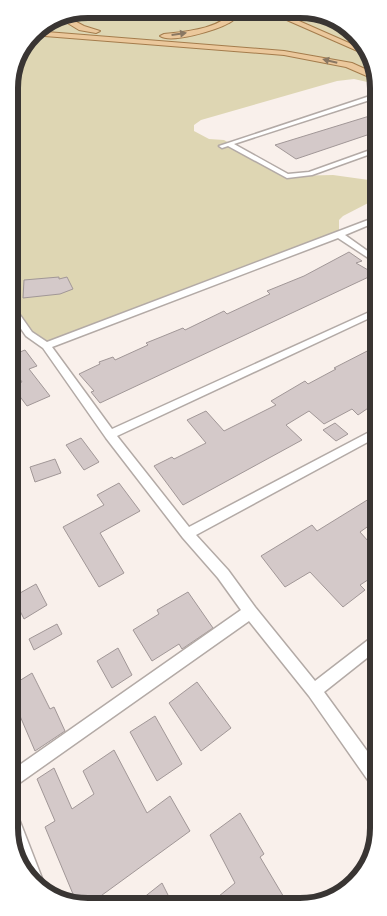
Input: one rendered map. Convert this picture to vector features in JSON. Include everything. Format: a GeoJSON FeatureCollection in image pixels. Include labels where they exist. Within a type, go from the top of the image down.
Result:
{"type":"FeatureCollection","features":[{"type":"Feature","properties":{"kind":"main road"},"geometry":{"type":"LineString","coordinates":[[69,21],[82,28],[116,35],[160,36],[209,28],[230,18]]}},
{"type":"Feature","properties":{"kind":"main road"},"geometry":{"type":"LineString","coordinates":[[286,18],[358,50]]}},
{"type":"Feature","properties":{"kind":"main road"},"geometry":{"type":"LineString","coordinates":[[306,19],[347,37]]}},
{"type":"Feature","properties":{"kind":"main road"},"geometry":{"type":"LineString","coordinates":[[43,34],[284,53],[349,66],[368,74]]}},
{"type":"Feature","properties":{"kind":"street"},"geometry":{"type":"LineString","coordinates":[[370,98],[226,145],[287,176],[310,174],[370,152]]}},
{"type":"Feature","properties":{"kind":"street"},"geometry":{"type":"LineString","coordinates":[[46,346],[340,235],[370,222]]}},
{"type":"Feature","properties":{"kind":"street"},"geometry":{"type":"LineString","coordinates":[[340,235],[370,257]]}},
{"type":"Feature","properties":{"kind":"street"},"geometry":{"type":"LineString","coordinates":[[110,435],[370,315]]}},
{"type":"Feature","properties":{"kind":"street"},"geometry":{"type":"LineString","coordinates":[[18,318],[29,334],[46,346],[110,435],[187,534],[223,574],[250,612],[314,691],[369,768]]}},
{"type":"Feature","properties":{"kind":"street"},"geometry":{"type":"LineString","coordinates":[[187,534],[370,436]]}},
{"type":"Feature","properties":{"kind":"street"},"geometry":{"type":"LineString","coordinates":[[18,777],[250,612]]}},
{"type":"Feature","properties":{"kind":"street"},"geometry":{"type":"LineString","coordinates":[[314,691],[369,649]]}},
{"type":"Feature","properties":{"kind":"street"},"geometry":{"type":"LineString","coordinates":[[18,839],[28,865]]}},
{"type":"Feature","properties":{"kind":"shaded area"},"geometry":{"type":"Polygon","coordinates":[[[88,18],[299,18],[322,21],[346,35],[355,45],[364,61],[369,82],[354,79],[337,81],[201,120],[194,125],[194,131],[209,139],[224,140],[287,176],[333,175],[370,180],[370,202],[339,220],[339,235],[46,346],[29,334],[18,318],[18,83],[25,57],[41,35],[61,23],[74,19],[88,18]]]}},
{"type":"Feature","properties":{"kind":"building"},"geometry":{"type":"Polygon","coordinates":[[[370,116],[370,134],[296,159],[275,145],[370,116]]]}},
{"type":"Feature","properties":{"kind":"building"},"geometry":{"type":"Polygon","coordinates":[[[349,252],[362,261],[356,263],[370,271],[370,276],[100,403],[91,392],[94,391],[79,374],[100,364],[99,362],[113,357],[115,360],[148,345],[146,343],[183,328],[185,330],[224,311],[227,314],[270,294],[267,291],[304,276],[349,252]]]}},
{"type":"Feature","properties":{"kind":"building"},"geometry":{"type":"Polygon","coordinates":[[[59,277],[59,279],[67,277],[73,289],[60,294],[23,298],[24,280],[59,277]]]}},
{"type":"Feature","properties":{"kind":"building"},"geometry":{"type":"Polygon","coordinates":[[[25,350],[37,366],[29,369],[50,396],[27,406],[18,394],[18,384],[22,382],[18,376],[18,353],[25,350]]]}},
{"type":"Feature","properties":{"kind":"building"},"geometry":{"type":"Polygon","coordinates":[[[370,350],[370,407],[358,415],[352,409],[324,424],[309,411],[286,425],[302,440],[183,505],[154,466],[172,457],[174,459],[206,443],[187,420],[206,411],[224,431],[276,405],[271,401],[305,381],[308,384],[336,369],[334,368],[370,350]]]}},
{"type":"Feature","properties":{"kind":"building"},"geometry":{"type":"Polygon","coordinates":[[[335,423],[348,434],[336,441],[323,430],[335,423]]]}},
{"type":"Feature","properties":{"kind":"building"},"geometry":{"type":"Polygon","coordinates":[[[81,438],[99,462],[84,470],[66,445],[81,438]]]}},
{"type":"Feature","properties":{"kind":"building"},"geometry":{"type":"Polygon","coordinates":[[[55,459],[61,473],[35,482],[30,467],[55,459]]]}},
{"type":"Feature","properties":{"kind":"building"},"geometry":{"type":"Polygon","coordinates":[[[119,483],[140,511],[100,533],[124,573],[99,587],[63,527],[104,505],[97,495],[119,483]]]}},
{"type":"Feature","properties":{"kind":"building"},"geometry":{"type":"Polygon","coordinates":[[[369,499],[369,525],[360,532],[369,542],[369,579],[360,585],[365,590],[343,607],[310,572],[285,587],[261,556],[312,525],[317,531],[369,499]]]}},
{"type":"Feature","properties":{"kind":"building"},"geometry":{"type":"Polygon","coordinates":[[[36,584],[47,605],[24,619],[18,607],[18,594],[36,584]]]}},
{"type":"Feature","properties":{"kind":"building"},"geometry":{"type":"Polygon","coordinates":[[[188,592],[213,628],[182,649],[179,644],[152,661],[133,630],[159,614],[157,610],[188,592]]]}},
{"type":"Feature","properties":{"kind":"building"},"geometry":{"type":"Polygon","coordinates":[[[57,624],[62,634],[34,650],[29,639],[57,624]]]}},
{"type":"Feature","properties":{"kind":"building"},"geometry":{"type":"Polygon","coordinates":[[[118,648],[132,675],[112,688],[97,661],[118,648]]]}},
{"type":"Feature","properties":{"kind":"building"},"geometry":{"type":"Polygon","coordinates":[[[32,673],[50,709],[54,707],[65,731],[35,751],[20,716],[18,717],[18,682],[32,673]]]}},
{"type":"Feature","properties":{"kind":"building"},"geometry":{"type":"Polygon","coordinates":[[[197,682],[231,728],[201,751],[169,703],[197,682]]]}},
{"type":"Feature","properties":{"kind":"building"},"geometry":{"type":"Polygon","coordinates":[[[155,716],[182,764],[157,781],[130,732],[155,716]]]}},
{"type":"Feature","properties":{"kind":"building"},"geometry":{"type":"Polygon","coordinates":[[[114,750],[147,813],[170,796],[190,831],[98,898],[74,897],[45,827],[55,821],[37,779],[54,768],[72,809],[94,794],[83,771],[114,750]]]}},
{"type":"Feature","properties":{"kind":"building"},"geometry":{"type":"Polygon","coordinates":[[[240,813],[264,854],[260,857],[284,898],[217,898],[235,883],[210,835],[240,813]]]}},
{"type":"Feature","properties":{"kind":"building"},"geometry":{"type":"Polygon","coordinates":[[[162,883],[170,898],[143,898],[162,883]]]}}]}
